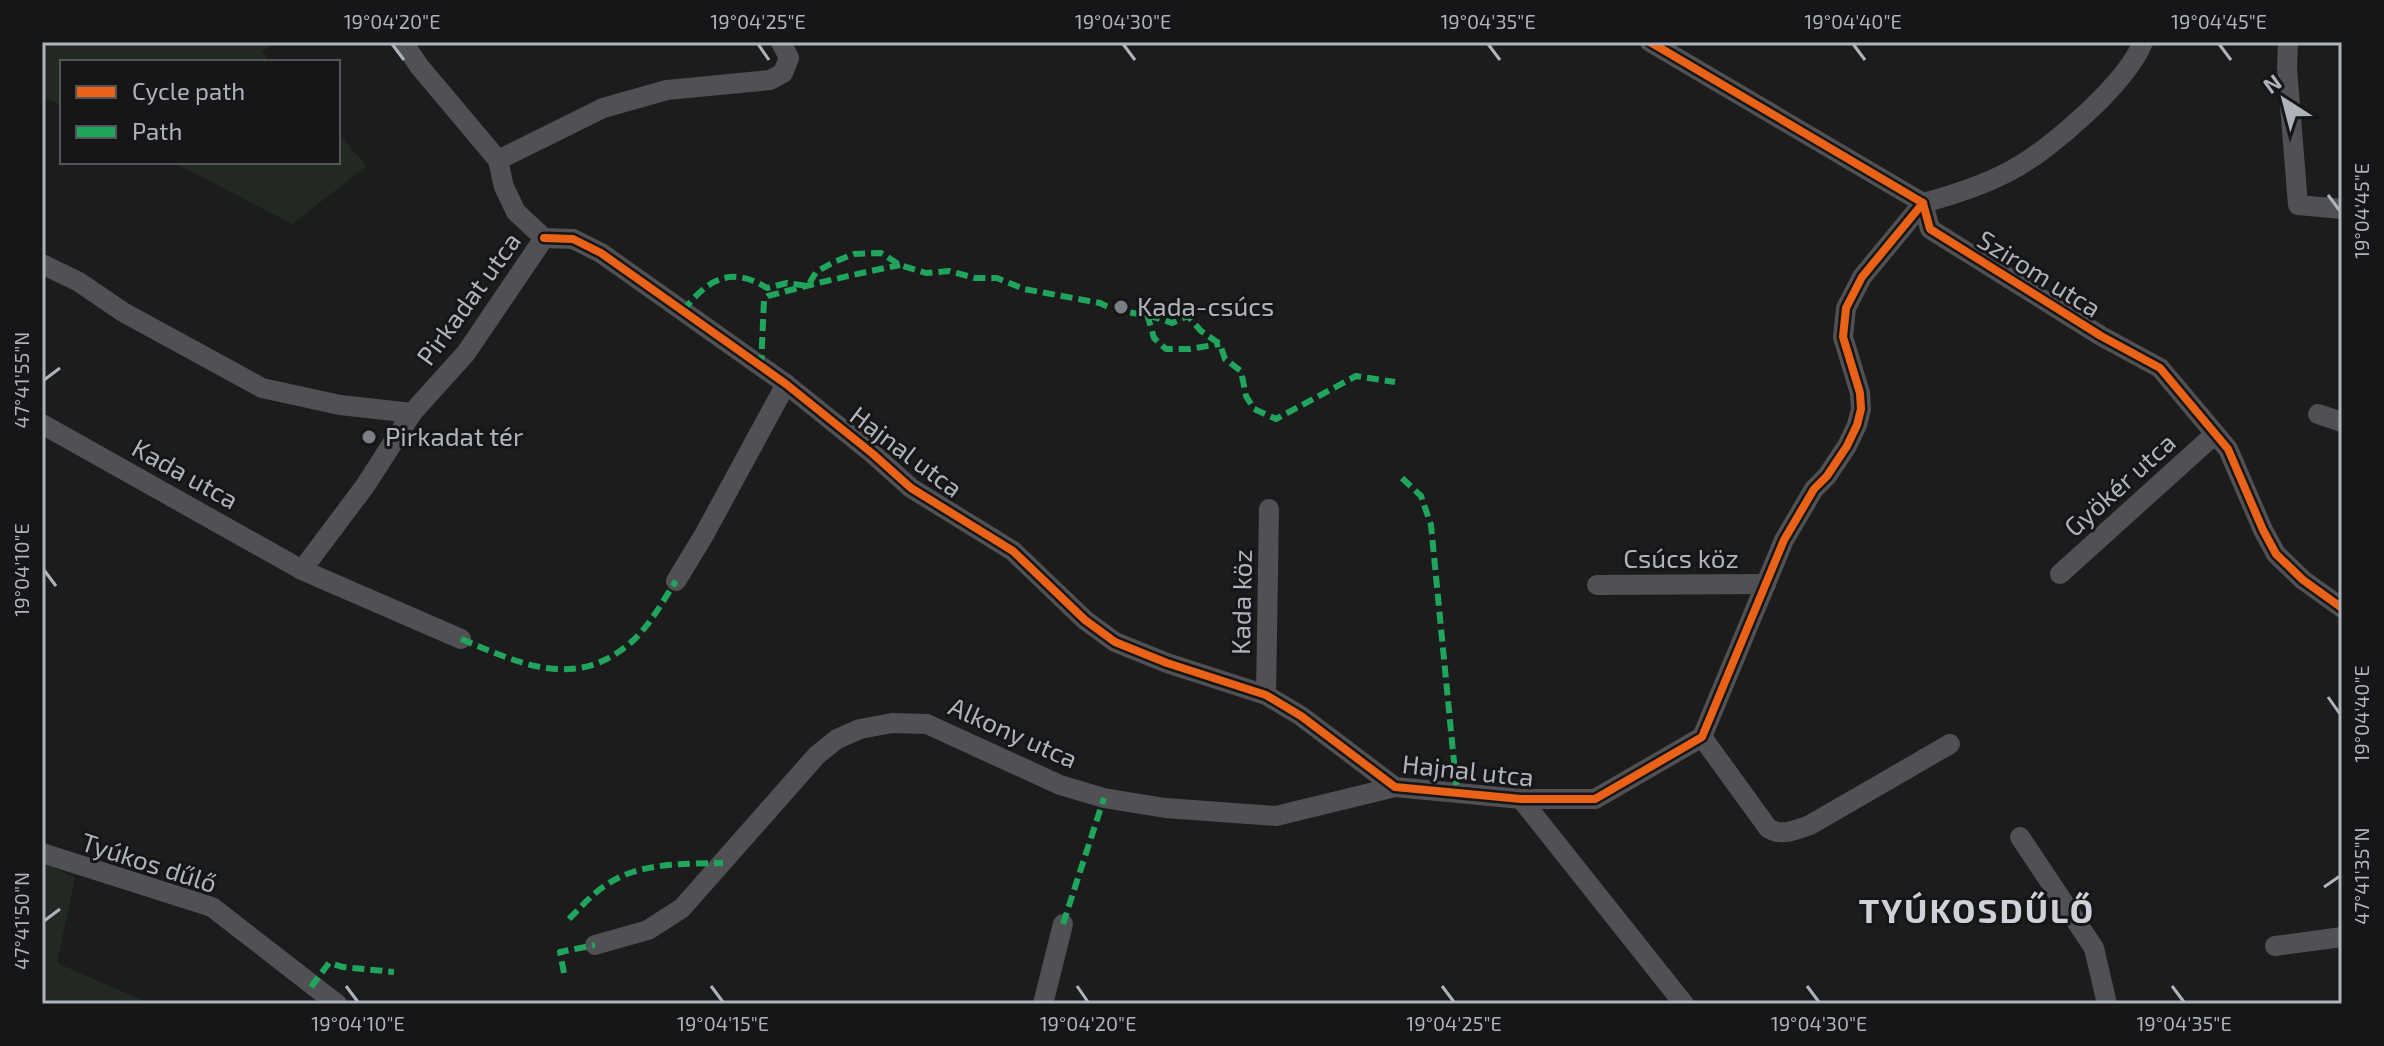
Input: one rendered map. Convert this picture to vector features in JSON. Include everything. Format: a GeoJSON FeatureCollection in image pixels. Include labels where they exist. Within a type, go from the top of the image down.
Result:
{"type":"FeatureCollection","features":[{"type":"Feature","properties":{"kind":"street","name":"Pirkadat utca"},"geometry":{"type":"LineString","coordinates":[[302,570],[347,511],[412,413],[466,353],[544,238],[516,212],[504,187],[498,160],[419,66],[403,42]]}},
{"type":"Feature","properties":{"kind":"street"},"geometry":{"type":"LineString","coordinates":[[498,160],[603,108],[667,90],[770,80],[783,73],[789,58],[781,42]]}},
{"type":"Feature","properties":{"kind":"street"},"geometry":{"type":"LineString","coordinates":[[1650,42],[1923,203]]}},
{"type":"Feature","properties":{"kind":"street"},"geometry":{"type":"LineString","coordinates":[[2288,42],[2287,68],[2298,205],[2342,209]]}},
{"type":"Feature","properties":{"kind":"street"},"geometry":{"type":"LineString","coordinates":[[1950,744],[1810,825],[1776,833],[1768,828],[1702,737],[1784,540],[1801,510],[1847,446],[1857,425],[1861,409],[1860,393],[1843,337],[1846,308],[1862,277],[1923,203],[1969,191],[2014,170],[2066,132],[2109,89],[2138,44]]}},
{"type":"Feature","properties":{"kind":"street","name":"Szirom utca"},"geometry":{"type":"LineString","coordinates":[[1923,203],[1930,229],[2101,336],[2160,368],[2228,449],[2276,554],[2303,580],[2342,608]]}},
{"type":"Feature","properties":{"kind":"street","name":"Hajnal utca"},"geometry":{"type":"LineString","coordinates":[[544,238],[573,239],[601,253],[786,384],[911,488],[1013,551],[1085,620],[1115,642],[1167,663],[1266,695],[1301,716],[1395,787],[1521,799],[1595,799],[1702,737]]}},
{"type":"Feature","properties":{"kind":"street"},"geometry":{"type":"LineString","coordinates":[[42,264],[79,282],[123,312],[262,388],[340,405],[412,413]]}},
{"type":"Feature","properties":{"kind":"street"},"geometry":{"type":"LineString","coordinates":[[676,581],[786,384]]}},
{"type":"Feature","properties":{"kind":"street"},"geometry":{"type":"LineString","coordinates":[[2318,414],[2342,422]]}},
{"type":"Feature","properties":{"kind":"street","name":"Kada utca"},"geometry":{"type":"LineString","coordinates":[[42,424],[302,570],[461,639]]}},
{"type":"Feature","properties":{"kind":"street","name":"Gyökér utca"},"geometry":{"type":"LineString","coordinates":[[2060,574],[2214,435]]}},
{"type":"Feature","properties":{"kind":"street","name":"Kada köz"},"geometry":{"type":"LineString","coordinates":[[1266,695],[1269,509]]}},
{"type":"Feature","properties":{"kind":"street","name":"Csúcs köz"},"geometry":{"type":"LineString","coordinates":[[1597,585],[1766,584]]}},
{"type":"Feature","properties":{"kind":"street","name":"Alkony utca"},"geometry":{"type":"LineString","coordinates":[[595,945],[648,930],[682,908],[817,755],[837,739],[860,729],[892,723],[927,724],[1060,785],[1104,798],[1165,808],[1276,816],[1395,787]]}},
{"type":"Feature","properties":{"kind":"street"},"geometry":{"type":"LineString","coordinates":[[1521,799],[1684,1004]]}},
{"type":"Feature","properties":{"kind":"street"},"geometry":{"type":"LineString","coordinates":[[2020,837],[2094,948],[2107,1004]]}},
{"type":"Feature","properties":{"kind":"street","name":"Tyúkos dűlő"},"geometry":{"type":"LineString","coordinates":[[42,853],[212,907],[311,987],[337,1004]]}},
{"type":"Feature","properties":{"kind":"street"},"geometry":{"type":"LineString","coordinates":[[1043,1004],[1063,924]]}},
{"type":"Feature","properties":{"kind":"street"},"geometry":{"type":"LineString","coordinates":[[2275,946],[2342,937]]}},
{"type":"Feature","properties":{"kind":"shaded area"},"geometry":{"type":"Polygon","coordinates":[[[42,42],[274,42],[262,52],[268,60],[60,60],[60,105],[42,96],[42,42]]]}},
{"type":"Feature","properties":{"kind":"shaded area"},"geometry":{"type":"Polygon","coordinates":[[[340,136],[367,166],[292,224],[177,164],[340,164],[340,136]]]}},
{"type":"Feature","properties":{"kind":"shaded area"},"geometry":{"type":"Polygon","coordinates":[[[42,862],[75,878],[57,963],[151,1004],[42,1004],[42,862]]]}},
{"type":"Feature","properties":{"kind":"marked path"},"geometry":{"type":"LineString","coordinates":[[683,311],[701,291],[720,279],[742,278],[767,288],[787,283],[808,286],[816,272],[834,262],[854,254],[881,253],[900,265],[926,273],[949,271],[975,278],[997,278],[1024,289],[1100,303],[1172,323],[1188,316],[1201,331],[1220,344],[1225,359],[1241,371],[1246,396],[1254,409],[1276,419],[1356,376],[1395,382]]}},
{"type":"Feature","properties":{"kind":"marked path"},"geometry":{"type":"LineString","coordinates":[[761,367],[764,300],[768,296],[900,265]]}},
{"type":"Feature","properties":{"kind":"marked path"},"geometry":{"type":"LineString","coordinates":[[1147,314],[1154,338],[1166,349],[1220,344]]}},
{"type":"Feature","properties":{"kind":"marked path"},"geometry":{"type":"LineString","coordinates":[[1402,478],[1421,496],[1431,525],[1457,793]]}},
{"type":"Feature","properties":{"kind":"marked path"},"geometry":{"type":"LineString","coordinates":[[461,639],[546,668],[587,666],[607,659],[636,638],[676,581]]}},
{"type":"Feature","properties":{"kind":"marked path"},"geometry":{"type":"LineString","coordinates":[[1063,924],[1104,798]]}},
{"type":"Feature","properties":{"kind":"marked path"},"geometry":{"type":"LineString","coordinates":[[569,919],[619,877],[648,868],[723,863]]}},
{"type":"Feature","properties":{"kind":"marked path"},"geometry":{"type":"LineString","coordinates":[[564,973],[560,952],[595,945]]}},
{"type":"Feature","properties":{"kind":"marked path"},"geometry":{"type":"LineString","coordinates":[[311,987],[329,963],[394,972]]}},
{"type":"Feature","properties":{"kind":"cycle path"},"geometry":{"type":"LineString","coordinates":[[1650,42],[1923,203],[1930,229],[2101,336],[2160,368],[2228,449],[2276,554],[2303,580],[2342,608]]}},
{"type":"Feature","properties":{"kind":"cycle path"},"geometry":{"type":"LineString","coordinates":[[544,238],[573,239],[601,253],[683,311],[786,384],[911,488],[1013,551],[1085,620],[1115,642],[1167,663],[1266,695],[1301,716],[1395,787],[1521,799],[1595,799],[1702,737],[1784,540],[1814,489],[1847,446],[1857,425],[1861,409],[1860,393],[1843,337],[1846,308],[1862,277],[1923,203]]}},
{"type":"Feature","properties":{"kind":"place","name":"Kada-csúcs"},"geometry":{"type":"Point","coordinates":[1121,307]}},
{"type":"Feature","properties":{"kind":"place","name":"Pirkadat tér"},"geometry":{"type":"Point","coordinates":[369,437]}},
{"type":"Feature","properties":{"kind":"district","name":"TYÚKOSDŰLŐ"},"geometry":{"type":"Point","coordinates":[1977,911]}}]}
